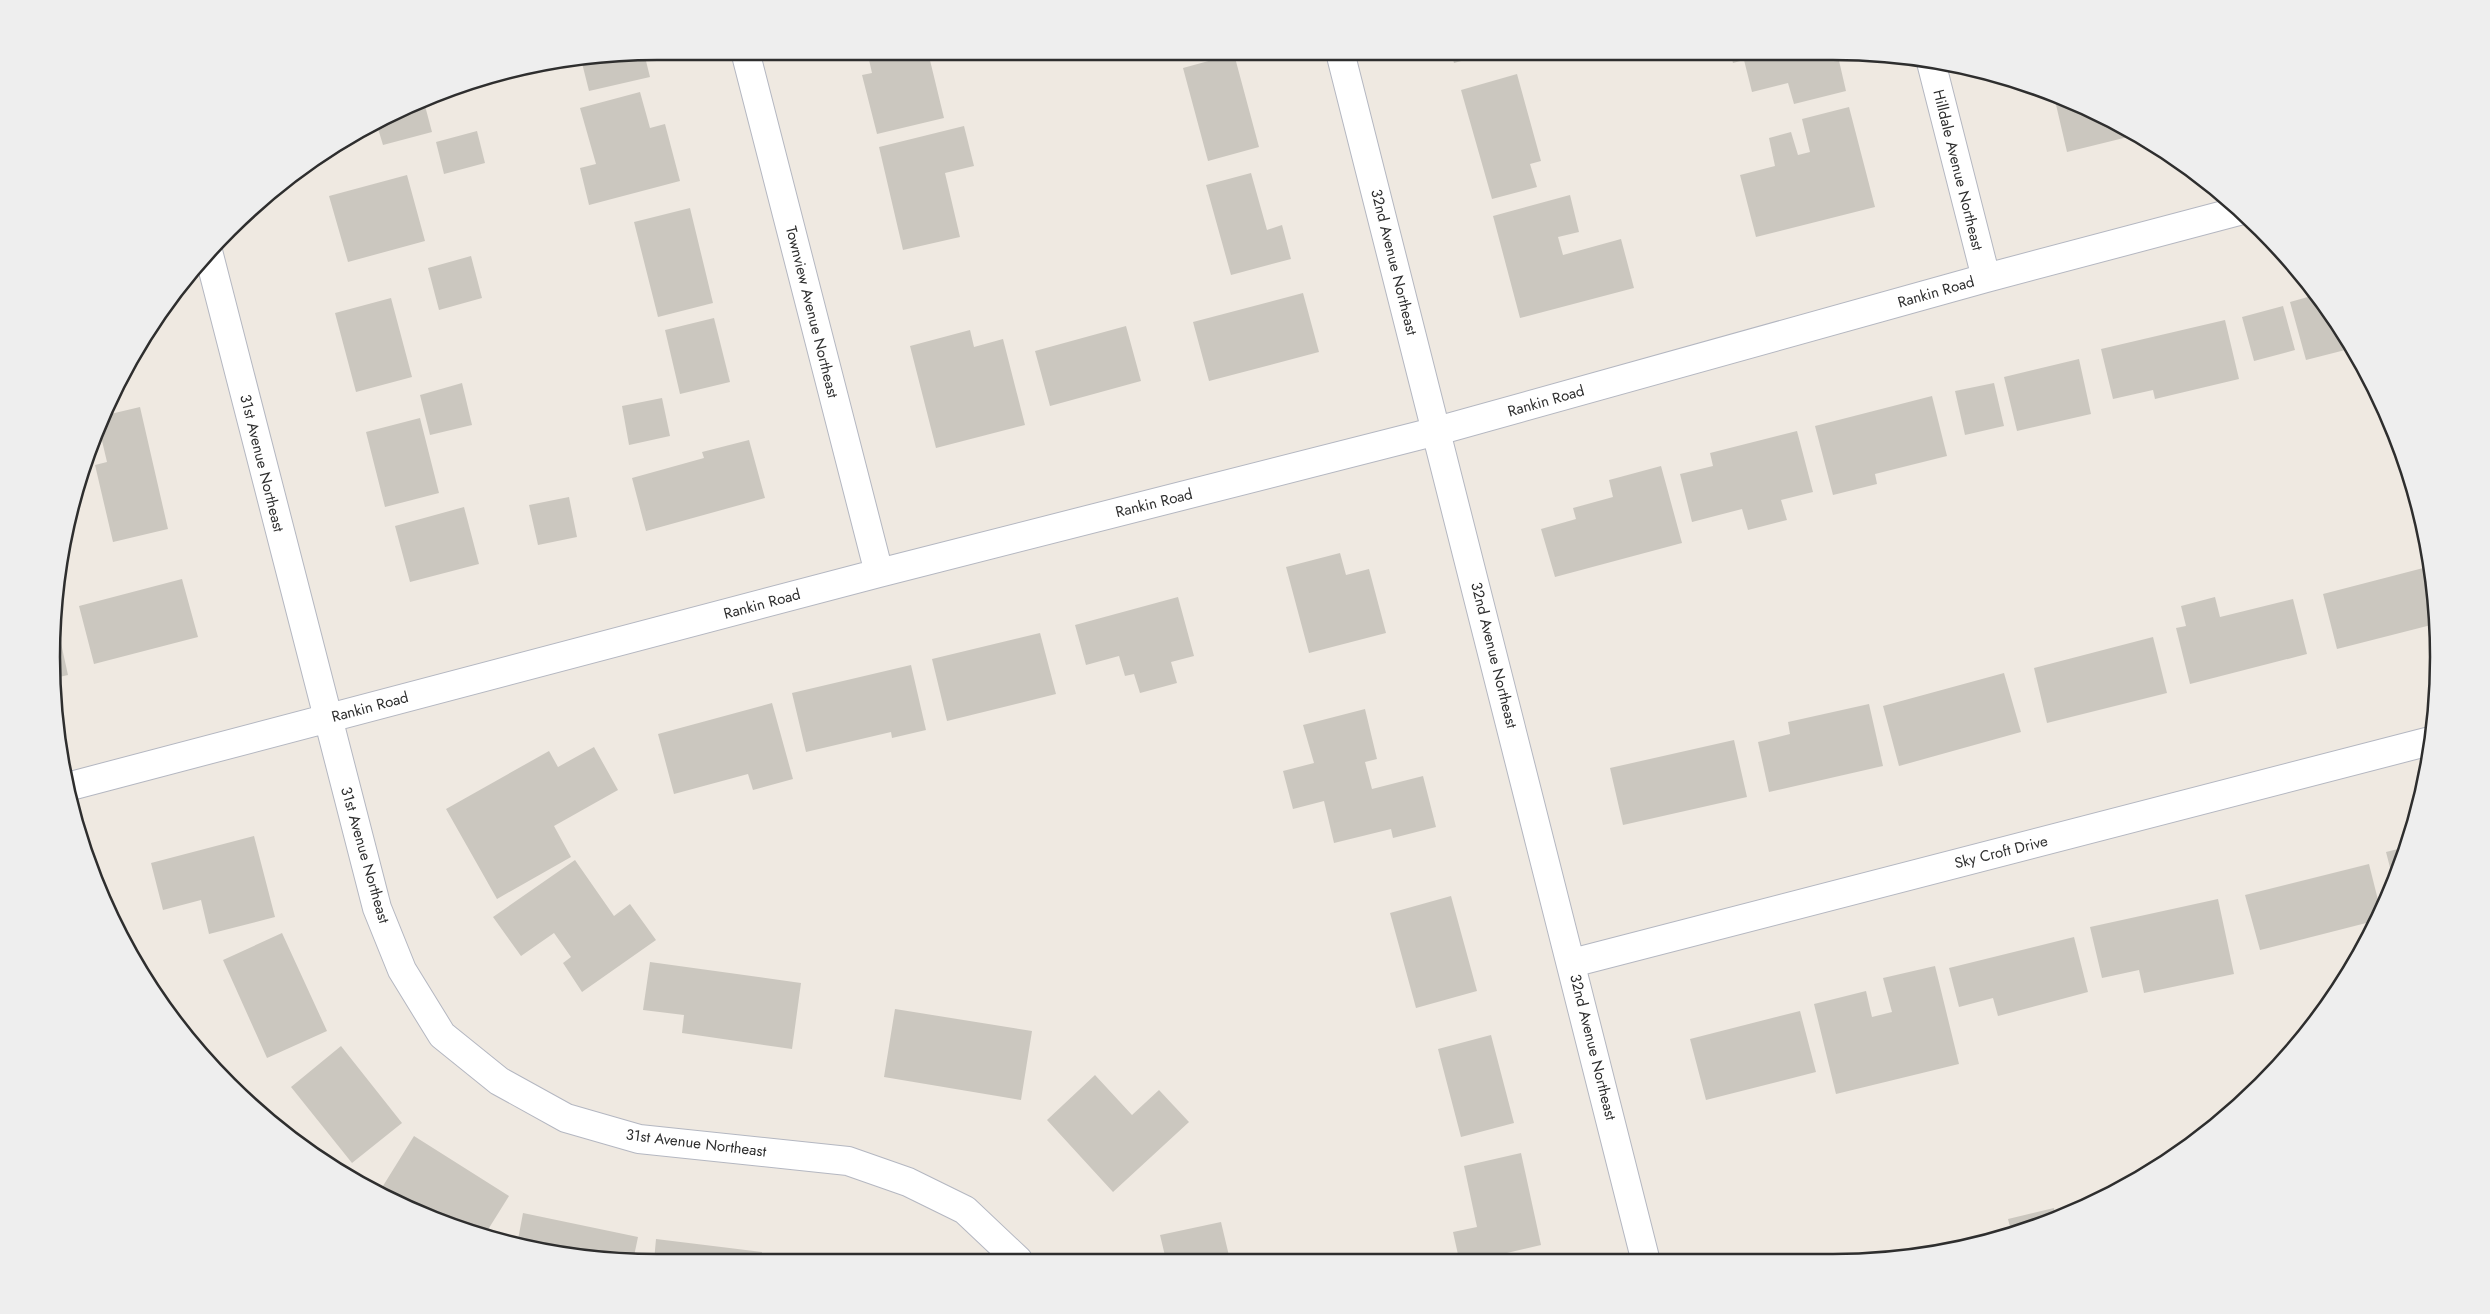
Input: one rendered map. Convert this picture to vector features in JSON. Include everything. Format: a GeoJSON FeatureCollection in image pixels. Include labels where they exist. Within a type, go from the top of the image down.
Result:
{"type":"FeatureCollection","features":[{"type":"Feature","properties":{"kind":"street","name":"Townview Avenue Northeast"},"geometry":{"type":"LineString","coordinates":[[746,60],[879,573]]}},
{"type":"Feature","properties":{"kind":"street","name":"32nd Avenue Northeast"},"geometry":{"type":"LineString","coordinates":[[1342,60],[1572,963],[1644,1254]]}},
{"type":"Feature","properties":{"kind":"street","name":"Hilldale Avenue Northeast"},"geometry":{"type":"LineString","coordinates":[[1933,68],[1986,278]]}},
{"type":"Feature","properties":{"kind":"street","name":"Rankin Road"},"geometry":{"type":"LineString","coordinates":[[74,785],[879,573],[1437,431],[1986,278],[2233,214]]}},
{"type":"Feature","properties":{"kind":"street","name":"31st Avenue Northeast"},"geometry":{"type":"LineString","coordinates":[[210,260],[377,908],[402,970],[442,1034],[498,1081],[566,1118],[639,1139],[848,1161],[908,1182],[965,1210],[1012,1254]]}},
{"type":"Feature","properties":{"kind":"street","name":"Sky Croft Drive"},"geometry":{"type":"LineString","coordinates":[[1572,963],[2424,743]]}},
{"type":"Feature","properties":{"kind":"building"},"geometry":{"type":"Polygon","coordinates":[[[646,60],[650,77],[589,91],[582,65],[646,60]]]}},
{"type":"Feature","properties":{"kind":"building"},"geometry":{"type":"Polygon","coordinates":[[[869,60],[930,60],[944,118],[877,134],[862,75],[872,73],[869,60]]]}},
{"type":"Feature","properties":{"kind":"building"},"geometry":{"type":"Polygon","coordinates":[[[1212,60],[1236,60],[1259,147],[1208,161],[1183,68],[1212,60]]]}},
{"type":"Feature","properties":{"kind":"building"},"geometry":{"type":"Polygon","coordinates":[[[1453,60],[1465,60],[1454,63],[1453,60]]]}},
{"type":"Feature","properties":{"kind":"building"},"geometry":{"type":"Polygon","coordinates":[[[1732,60],[1744,60],[1733,63],[1732,60]]]}},
{"type":"Feature","properties":{"kind":"building"},"geometry":{"type":"Polygon","coordinates":[[[1744,60],[1839,60],[1846,91],[1794,104],[1788,83],[1752,92],[1744,60]]]}},
{"type":"Feature","properties":{"kind":"building"},"geometry":{"type":"Polygon","coordinates":[[[1517,74],[1541,161],[1530,164],[1537,187],[1492,199],[1461,90],[1517,74]]]}},
{"type":"Feature","properties":{"kind":"building"},"geometry":{"type":"Polygon","coordinates":[[[640,92],[650,128],[665,124],[680,181],[589,205],[580,168],[596,164],[580,108],[640,92]]]}},
{"type":"Feature","properties":{"kind":"building"},"geometry":{"type":"Polygon","coordinates":[[[2056,103],[2127,137],[2067,152],[2056,103]]]}},
{"type":"Feature","properties":{"kind":"building"},"geometry":{"type":"Polygon","coordinates":[[[425,107],[432,132],[383,145],[378,130],[425,107]]]}},
{"type":"Feature","properties":{"kind":"building"},"geometry":{"type":"Polygon","coordinates":[[[1849,107],[1875,207],[1756,237],[1740,175],[1775,166],[1769,138],[1791,132],[1798,155],[1810,152],[1802,119],[1849,107]]]}},
{"type":"Feature","properties":{"kind":"building"},"geometry":{"type":"Polygon","coordinates":[[[964,126],[974,166],[945,173],[960,237],[903,250],[879,147],[964,126]]]}},
{"type":"Feature","properties":{"kind":"building"},"geometry":{"type":"Polygon","coordinates":[[[477,131],[485,163],[444,174],[436,142],[477,131]]]}},
{"type":"Feature","properties":{"kind":"building"},"geometry":{"type":"Polygon","coordinates":[[[1251,173],[1267,230],[1282,225],[1291,259],[1231,275],[1206,185],[1251,173]]]}},
{"type":"Feature","properties":{"kind":"building"},"geometry":{"type":"Polygon","coordinates":[[[407,175],[425,241],[348,262],[329,196],[407,175]]]}},
{"type":"Feature","properties":{"kind":"building"},"geometry":{"type":"Polygon","coordinates":[[[1570,195],[1579,232],[1558,237],[1563,255],[1621,239],[1634,288],[1520,318],[1493,216],[1570,195]]]}},
{"type":"Feature","properties":{"kind":"building"},"geometry":{"type":"Polygon","coordinates":[[[690,208],[713,303],[658,317],[634,222],[690,208]]]}},
{"type":"Feature","properties":{"kind":"building"},"geometry":{"type":"Polygon","coordinates":[[[471,256],[482,298],[439,310],[428,268],[471,256]]]}},
{"type":"Feature","properties":{"kind":"building"},"geometry":{"type":"Polygon","coordinates":[[[1303,293],[1319,352],[1209,381],[1193,322],[1303,293]]]}},
{"type":"Feature","properties":{"kind":"building"},"geometry":{"type":"Polygon","coordinates":[[[2309,297],[2345,350],[2306,360],[2290,302],[2309,297]]]}},
{"type":"Feature","properties":{"kind":"building"},"geometry":{"type":"Polygon","coordinates":[[[391,298],[412,377],[356,392],[335,313],[391,298]]]}},
{"type":"Feature","properties":{"kind":"building"},"geometry":{"type":"Polygon","coordinates":[[[2283,306],[2295,350],[2254,361],[2242,317],[2283,306]]]}},
{"type":"Feature","properties":{"kind":"building"},"geometry":{"type":"Polygon","coordinates":[[[714,318],[730,382],[680,394],[665,330],[714,318]]]}},
{"type":"Feature","properties":{"kind":"building"},"geometry":{"type":"Polygon","coordinates":[[[2225,320],[2239,379],[2155,399],[2153,390],[2113,399],[2101,349],[2225,320]]]}},
{"type":"Feature","properties":{"kind":"building"},"geometry":{"type":"Polygon","coordinates":[[[1126,326],[1141,381],[1050,406],[1035,351],[1126,326]]]}},
{"type":"Feature","properties":{"kind":"building"},"geometry":{"type":"Polygon","coordinates":[[[970,330],[974,347],[1003,339],[1025,425],[936,448],[910,346],[970,330]]]}},
{"type":"Feature","properties":{"kind":"building"},"geometry":{"type":"Polygon","coordinates":[[[2079,359],[2091,414],[2017,431],[2004,377],[2079,359]]]}},
{"type":"Feature","properties":{"kind":"building"},"geometry":{"type":"Polygon","coordinates":[[[462,383],[472,425],[430,435],[420,395],[462,383]]]}},
{"type":"Feature","properties":{"kind":"building"},"geometry":{"type":"Polygon","coordinates":[[[1994,383],[2004,426],[1965,435],[1955,391],[1994,383]]]}},
{"type":"Feature","properties":{"kind":"building"},"geometry":{"type":"Polygon","coordinates":[[[1932,396],[1947,456],[1875,474],[1877,484],[1833,495],[1815,426],[1932,396]]]}},
{"type":"Feature","properties":{"kind":"building"},"geometry":{"type":"Polygon","coordinates":[[[662,398],[670,436],[629,445],[622,406],[662,398]]]}},
{"type":"Feature","properties":{"kind":"building"},"geometry":{"type":"Polygon","coordinates":[[[140,407],[168,529],[113,542],[95,465],[107,462],[101,439],[112,414],[140,407]]]}},
{"type":"Feature","properties":{"kind":"building"},"geometry":{"type":"Polygon","coordinates":[[[420,418],[439,493],[385,507],[366,432],[420,418]]]}},
{"type":"Feature","properties":{"kind":"building"},"geometry":{"type":"Polygon","coordinates":[[[1797,431],[1813,492],[1781,500],[1787,520],[1748,530],[1742,509],[1692,522],[1680,474],[1713,466],[1710,453],[1797,431]]]}},
{"type":"Feature","properties":{"kind":"building"},"geometry":{"type":"Polygon","coordinates":[[[749,440],[765,498],[646,531],[632,478],[704,458],[702,452],[749,440]]]}},
{"type":"Feature","properties":{"kind":"building"},"geometry":{"type":"Polygon","coordinates":[[[1661,466],[1682,543],[1555,577],[1541,529],[1576,519],[1573,508],[1613,497],[1609,480],[1661,466]]]}},
{"type":"Feature","properties":{"kind":"building"},"geometry":{"type":"Polygon","coordinates":[[[569,497],[577,537],[538,545],[529,505],[569,497]]]}},
{"type":"Feature","properties":{"kind":"building"},"geometry":{"type":"Polygon","coordinates":[[[464,507],[479,564],[410,582],[395,526],[464,507]]]}},
{"type":"Feature","properties":{"kind":"building"},"geometry":{"type":"Polygon","coordinates":[[[1340,553],[1346,575],[1369,569],[1386,633],[1309,653],[1286,567],[1340,553]]]}},
{"type":"Feature","properties":{"kind":"building"},"geometry":{"type":"Polygon","coordinates":[[[2423,568],[2429,625],[2337,649],[2323,594],[2423,568]]]}},
{"type":"Feature","properties":{"kind":"building"},"geometry":{"type":"Polygon","coordinates":[[[182,579],[198,637],[94,664],[79,606],[182,579]]]}},
{"type":"Feature","properties":{"kind":"building"},"geometry":{"type":"Polygon","coordinates":[[[1178,597],[1194,656],[1171,662],[1177,683],[1140,693],[1134,674],[1125,676],[1119,656],[1086,665],[1075,625],[1178,597]]]}},
{"type":"Feature","properties":{"kind":"building"},"geometry":{"type":"Polygon","coordinates":[[[2215,597],[2220,617],[2293,599],[2307,654],[2190,684],[2176,628],[2186,626],[2181,606],[2215,597]]]}},
{"type":"Feature","properties":{"kind":"building"},"geometry":{"type":"Polygon","coordinates":[[[1040,633],[1056,694],[947,721],[932,659],[1040,633]]]}},
{"type":"Feature","properties":{"kind":"building"},"geometry":{"type":"Polygon","coordinates":[[[2153,637],[2167,693],[2047,723],[2034,668],[2153,637]]]}},
{"type":"Feature","properties":{"kind":"building"},"geometry":{"type":"Polygon","coordinates":[[[60,641],[68,675],[61,677],[60,641]]]}},
{"type":"Feature","properties":{"kind":"building"},"geometry":{"type":"Polygon","coordinates":[[[911,665],[926,730],[892,738],[891,732],[806,752],[792,693],[911,665]]]}},
{"type":"Feature","properties":{"kind":"building"},"geometry":{"type":"Polygon","coordinates":[[[2004,673],[2021,732],[1899,766],[1883,706],[2004,673]]]}},
{"type":"Feature","properties":{"kind":"building"},"geometry":{"type":"Polygon","coordinates":[[[772,703],[793,779],[753,790],[748,774],[674,794],[658,734],[772,703]]]}},
{"type":"Feature","properties":{"kind":"building"},"geometry":{"type":"Polygon","coordinates":[[[1869,704],[1883,766],[1769,792],[1758,742],[1790,734],[1788,722],[1869,704]]]}},
{"type":"Feature","properties":{"kind":"building"},"geometry":{"type":"Polygon","coordinates":[[[1365,709],[1377,759],[1365,762],[1372,789],[1423,776],[1436,827],[1393,838],[1391,829],[1334,843],[1324,801],[1293,809],[1283,771],[1314,763],[1303,725],[1365,709]]]}},
{"type":"Feature","properties":{"kind":"building"},"geometry":{"type":"Polygon","coordinates":[[[1734,740],[1747,797],[1623,825],[1610,768],[1734,740]]]}},
{"type":"Feature","properties":{"kind":"building"},"geometry":{"type":"Polygon","coordinates":[[[594,747],[618,790],[554,826],[571,857],[497,899],[446,809],[549,751],[558,767],[594,747]]]}},
{"type":"Feature","properties":{"kind":"building"},"geometry":{"type":"Polygon","coordinates":[[[254,836],[275,917],[209,934],[201,900],[163,910],[151,863],[254,836]]]}},
{"type":"Feature","properties":{"kind":"building"},"geometry":{"type":"Polygon","coordinates":[[[2398,849],[2391,870],[2386,852],[2398,849]]]}},
{"type":"Feature","properties":{"kind":"building"},"geometry":{"type":"Polygon","coordinates":[[[575,860],[614,916],[630,904],[656,940],[582,992],[563,963],[571,957],[554,933],[521,956],[493,917],[575,860]]]}},
{"type":"Feature","properties":{"kind":"building"},"geometry":{"type":"Polygon","coordinates":[[[2369,864],[2378,900],[2367,923],[2260,950],[2245,895],[2369,864]]]}},
{"type":"Feature","properties":{"kind":"building"},"geometry":{"type":"Polygon","coordinates":[[[1451,896],[1477,991],[1416,1008],[1390,913],[1451,896]]]}},
{"type":"Feature","properties":{"kind":"building"},"geometry":{"type":"Polygon","coordinates":[[[2218,899],[2234,974],[2144,993],[2139,970],[2102,978],[2090,927],[2218,899]]]}},
{"type":"Feature","properties":{"kind":"building"},"geometry":{"type":"Polygon","coordinates":[[[282,933],[327,1031],[267,1058],[223,960],[282,933]]]}},
{"type":"Feature","properties":{"kind":"building"},"geometry":{"type":"Polygon","coordinates":[[[2074,937],[2088,992],[1998,1016],[1993,998],[1959,1007],[1949,968],[2074,937]]]}},
{"type":"Feature","properties":{"kind":"building"},"geometry":{"type":"Polygon","coordinates":[[[650,962],[801,983],[792,1049],[682,1033],[684,1015],[643,1010],[650,962]]]}},
{"type":"Feature","properties":{"kind":"building"},"geometry":{"type":"Polygon","coordinates":[[[1935,966],[1959,1064],[1836,1094],[1814,1004],[1866,991],[1872,1017],[1892,1012],[1883,978],[1935,966]]]}},
{"type":"Feature","properties":{"kind":"building"},"geometry":{"type":"Polygon","coordinates":[[[895,1009],[1032,1031],[1021,1100],[884,1077],[895,1009]]]}},
{"type":"Feature","properties":{"kind":"building"},"geometry":{"type":"Polygon","coordinates":[[[1800,1011],[1816,1072],[1706,1100],[1690,1039],[1800,1011]]]}},
{"type":"Feature","properties":{"kind":"building"},"geometry":{"type":"Polygon","coordinates":[[[1491,1035],[1514,1123],[1461,1137],[1438,1049],[1491,1035]]]}},
{"type":"Feature","properties":{"kind":"building"},"geometry":{"type":"Polygon","coordinates":[[[341,1046],[402,1123],[352,1163],[291,1087],[341,1046]]]}},
{"type":"Feature","properties":{"kind":"building"},"geometry":{"type":"Polygon","coordinates":[[[1095,1075],[1132,1115],[1159,1090],[1189,1122],[1113,1192],[1047,1120],[1095,1075]]]}},
{"type":"Feature","properties":{"kind":"building"},"geometry":{"type":"Polygon","coordinates":[[[414,1136],[509,1196],[488,1229],[429,1209],[383,1187],[414,1136]]]}},
{"type":"Feature","properties":{"kind":"building"},"geometry":{"type":"Polygon","coordinates":[[[1521,1153],[1541,1245],[1502,1254],[1458,1254],[1453,1232],[1477,1227],[1464,1166],[1521,1153]]]}},
{"type":"Feature","properties":{"kind":"building"},"geometry":{"type":"Polygon","coordinates":[[[2054,1208],[2055,1211],[2010,1227],[2008,1219],[2054,1208]]]}},
{"type":"Feature","properties":{"kind":"building"},"geometry":{"type":"Polygon","coordinates":[[[523,1213],[638,1237],[635,1253],[579,1249],[518,1238],[523,1213]]]}},
{"type":"Feature","properties":{"kind":"building"},"geometry":{"type":"Polygon","coordinates":[[[1221,1222],[1229,1254],[1165,1254],[1160,1235],[1221,1222]]]}},
{"type":"Feature","properties":{"kind":"building"},"geometry":{"type":"Polygon","coordinates":[[[656,1239],[762,1252],[762,1254],[655,1254],[656,1239]]]}}]}
